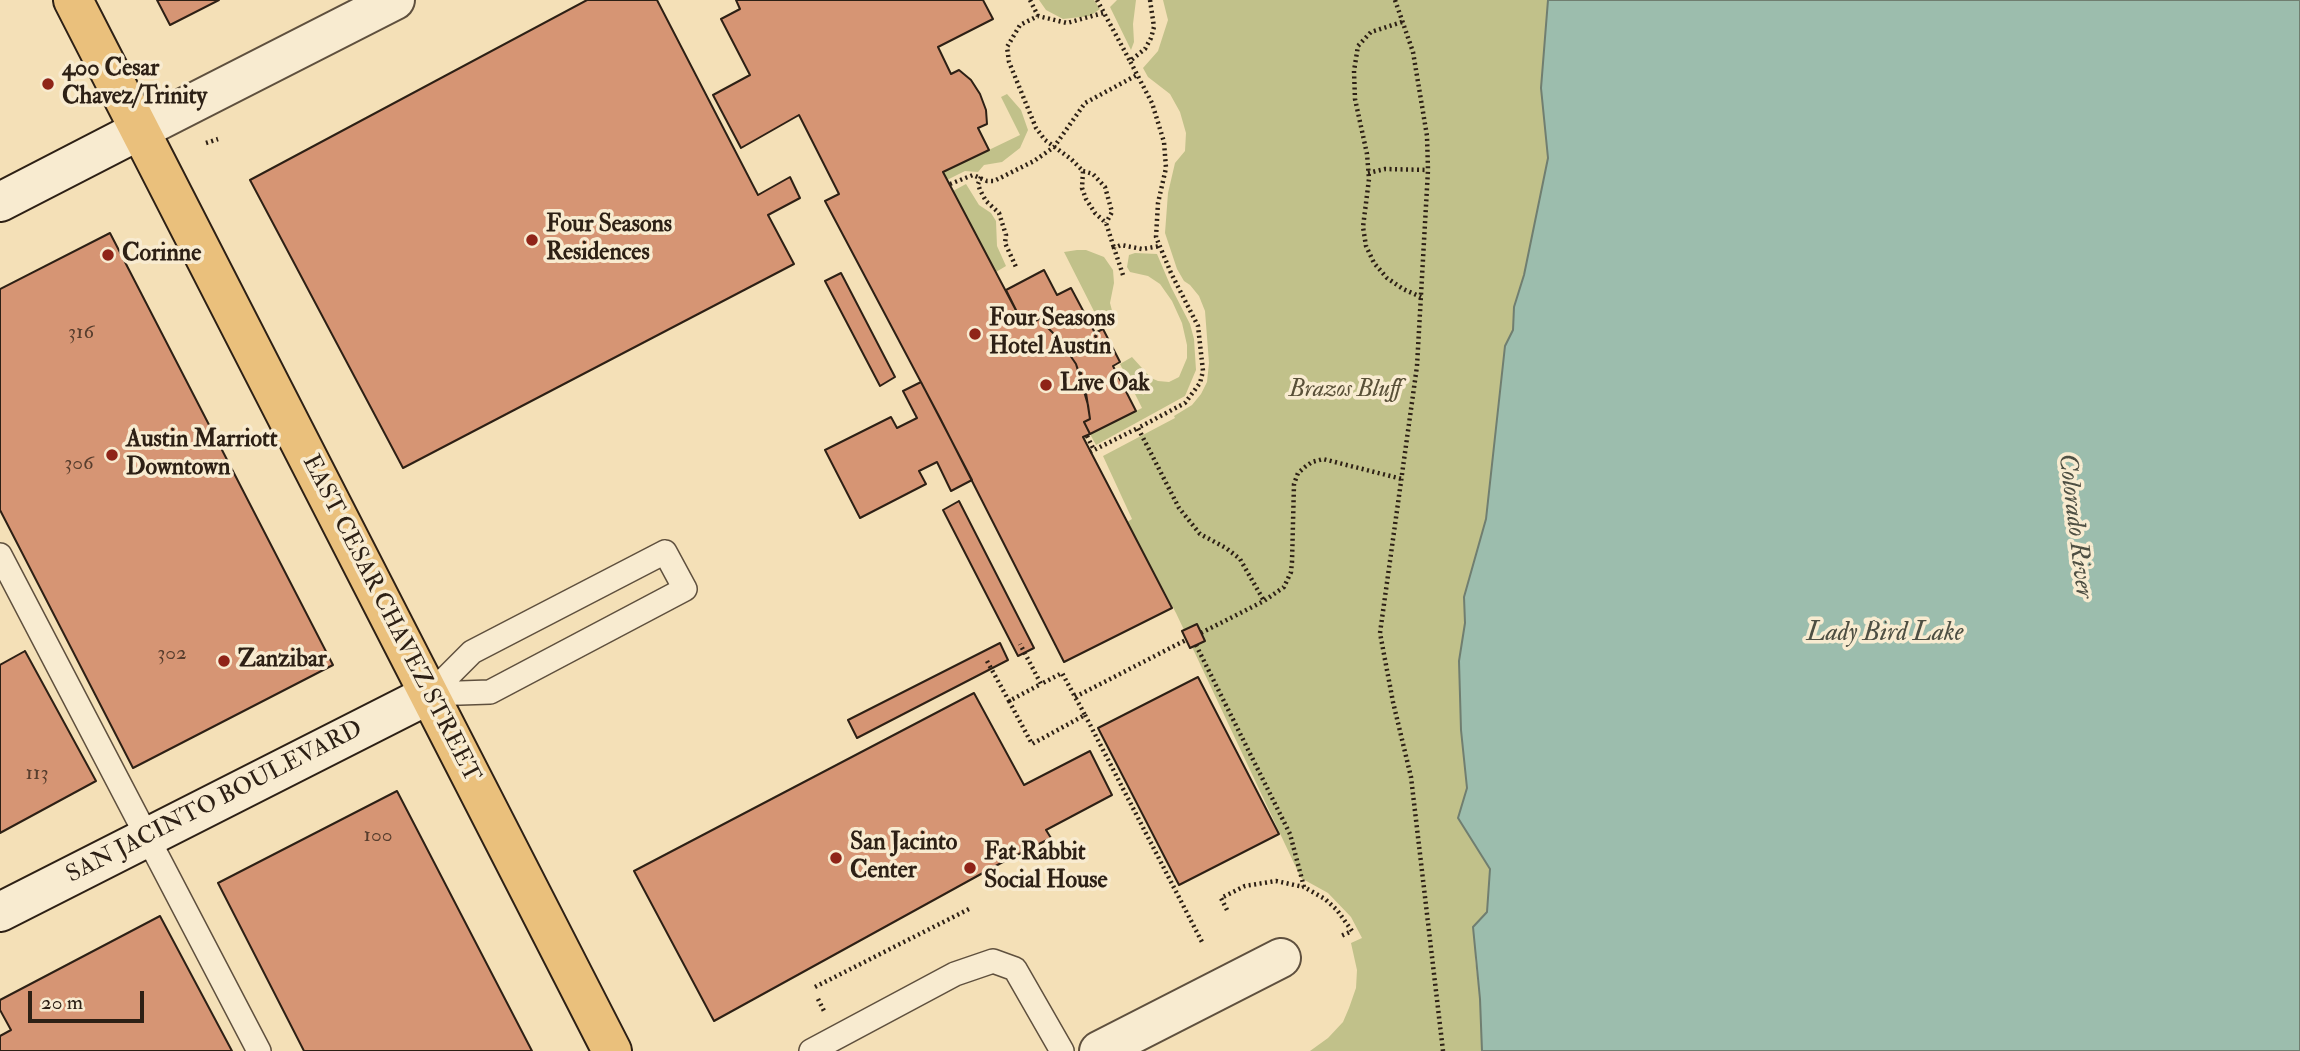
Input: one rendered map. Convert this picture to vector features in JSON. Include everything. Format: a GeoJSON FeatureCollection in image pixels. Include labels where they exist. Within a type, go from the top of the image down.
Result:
{"type":"FeatureCollection","features":[{"type":"Feature","properties":{"kind":"main road","name":"EAST CESAR CHAVEZ STREET"},"geometry":{"type":"LineString","coordinates":[[73,0],[612,1051]]}},
{"type":"Feature","properties":{"kind":"main road"},"geometry":{"type":"LineString","coordinates":[[0,202],[395,0]]}},
{"type":"Feature","properties":{"kind":"main road","name":"SAN JACINTO BOULEVARD"},"geometry":{"type":"LineString","coordinates":[[0,912],[430,694]]}},
{"type":"Feature","properties":{"kind":"main road"},"geometry":{"type":"LineString","coordinates":[[1099,1051],[1281,958]]}},
{"type":"Feature","properties":{"kind":"lane","name":"SAN JACINTO BOULEVARD"},"geometry":{"type":"LineString","coordinates":[[665,552],[685,589],[490,691],[430,694],[472,652],[665,552]]}},
{"type":"Feature","properties":{"kind":"lane"},"geometry":{"type":"LineString","coordinates":[[0,555],[259,1051]]}},
{"type":"Feature","properties":{"kind":"lane"},"geometry":{"type":"LineString","coordinates":[[811,1051],[955,974],[993,961],[1015,969],[1062,1051]]}},
{"type":"Feature","properties":{"kind":"path"},"geometry":{"type":"LineString","coordinates":[[1030,0],[1038,16]]}},
{"type":"Feature","properties":{"kind":"path"},"geometry":{"type":"LineString","coordinates":[[1087,436],[1092,451],[1185,403],[1200,383],[1203,371],[1198,326],[1156,237],[1158,203],[1166,168],[1164,142],[1152,103],[1097,0]]}},
{"type":"Feature","properties":{"kind":"path"},"geometry":{"type":"LineString","coordinates":[[1130,61],[1145,49],[1151,38],[1154,27],[1150,0]]}},
{"type":"Feature","properties":{"kind":"path"},"geometry":{"type":"LineString","coordinates":[[1395,0],[1413,52],[1427,136],[1428,170],[1417,366],[1380,633],[1411,777],[1443,1051]]}},
{"type":"Feature","properties":{"kind":"path"},"geometry":{"type":"LineString","coordinates":[[1104,13],[1067,23],[1038,16],[1020,25],[1007,47],[1009,62],[1036,128],[1054,147],[1083,171],[1093,174],[1105,187],[1112,212],[1105,223]]}},
{"type":"Feature","properties":{"kind":"path"},"geometry":{"type":"LineString","coordinates":[[1402,22],[1371,32],[1358,46],[1354,71],[1355,99],[1367,154],[1368,173],[1363,227],[1366,246],[1374,264],[1387,278],[1421,297]]}},
{"type":"Feature","properties":{"kind":"path"},"geometry":{"type":"LineString","coordinates":[[950,184],[973,174],[987,181],[994,181],[1034,161],[1054,147],[1085,103],[1138,75]]}},
{"type":"Feature","properties":{"kind":"path"},"geometry":{"type":"LineString","coordinates":[[1368,173],[1385,169],[1428,170]]}},
{"type":"Feature","properties":{"kind":"path"},"geometry":{"type":"LineString","coordinates":[[1083,171],[1082,188],[1086,200],[1105,223],[1123,275]]}},
{"type":"Feature","properties":{"kind":"path"},"geometry":{"type":"LineString","coordinates":[[981,177],[978,184],[986,201],[999,213],[1006,235],[1005,243],[1016,267]]}},
{"type":"Feature","properties":{"kind":"path"},"geometry":{"type":"LineString","coordinates":[[1114,248],[1121,246],[1142,249],[1160,246]]}},
{"type":"Feature","properties":{"kind":"path"},"geometry":{"type":"LineString","coordinates":[[1138,428],[1179,508],[1200,534],[1240,559],[1264,601]]}},
{"type":"Feature","properties":{"kind":"path"},"geometry":{"type":"LineString","coordinates":[[1200,633],[1264,601],[1284,587],[1291,572],[1294,484],[1298,473],[1305,467],[1323,459],[1402,479]]}},
{"type":"Feature","properties":{"kind":"path"},"geometry":{"type":"LineString","coordinates":[[1075,697],[1186,640]]}},
{"type":"Feature","properties":{"kind":"path"},"geometry":{"type":"LineString","coordinates":[[1020,643],[1041,684]]}},
{"type":"Feature","properties":{"kind":"path"},"geometry":{"type":"LineString","coordinates":[[1196,645],[1290,834],[1304,887]]}},
{"type":"Feature","properties":{"kind":"path"},"geometry":{"type":"LineString","coordinates":[[987,661],[1032,744],[1085,715]]}},
{"type":"Feature","properties":{"kind":"path"},"geometry":{"type":"LineString","coordinates":[[1009,701],[1062,673],[1202,942]]}},
{"type":"Feature","properties":{"kind":"path"},"geometry":{"type":"LineString","coordinates":[[1227,910],[1221,898],[1245,886],[1276,881],[1304,887],[1325,899],[1346,921],[1352,931],[1341,936]]}},
{"type":"Feature","properties":{"kind":"path"},"geometry":{"type":"LineString","coordinates":[[816,987],[969,909]]}},
{"type":"Feature","properties":{"kind":"green space"},"geometry":{"type":"Polygon","coordinates":[[[1039,0],[1094,0],[1100,9],[1090,16],[1063,19],[1046,10],[1039,0]]]}},
{"type":"Feature","properties":{"kind":"green space"},"geometry":{"type":"Polygon","coordinates":[[[1117,0],[1136,0],[1134,42],[1131,50],[1110,7],[1117,0]]]}},
{"type":"Feature","properties":{"kind":"green space","name":"Brazos Bluff"},"geometry":{"type":"Polygon","coordinates":[[[1163,0],[1548,0],[1541,88],[1548,158],[1524,275],[1514,307],[1513,330],[1505,346],[1486,519],[1464,597],[1465,623],[1459,661],[1461,730],[1467,788],[1458,818],[1490,869],[1487,912],[1475,958],[1482,1051],[1310,1051],[1328,1038],[1343,1022],[1356,988],[1357,970],[1351,943],[1362,938],[1351,917],[1328,893],[1301,878],[1176,613],[1127,522],[1132,519],[1103,456],[1175,418],[1174,416],[1192,405],[1207,382],[1209,363],[1205,311],[1199,296],[1184,281],[1177,269],[1165,233],[1168,193],[1175,163],[1185,151],[1186,133],[1180,112],[1170,94],[1148,77],[1143,68],[1158,51],[1168,20],[1163,0]]]}},
{"type":"Feature","properties":{"kind":"green space"},"geometry":{"type":"Polygon","coordinates":[[[1007,94],[1021,110],[1028,130],[1020,148],[1002,162],[984,165],[978,172],[965,171],[947,180],[943,172],[1020,135],[1001,97],[1007,94]]]}},
{"type":"Feature","properties":{"kind":"green space"},"geometry":{"type":"Polygon","coordinates":[[[966,184],[979,205],[991,213],[996,221],[997,246],[1006,266],[996,272],[953,191],[966,184]]]}},
{"type":"Feature","properties":{"kind":"green space"},"geometry":{"type":"Polygon","coordinates":[[[1086,250],[1104,257],[1113,270],[1114,283],[1110,303],[1115,322],[1103,329],[1064,252],[1086,250]]]}},
{"type":"Feature","properties":{"kind":"green space"},"geometry":{"type":"Polygon","coordinates":[[[1157,254],[1190,324],[1196,370],[1185,396],[1096,445],[1090,434],[1142,408],[1120,364],[1132,357],[1151,378],[1169,382],[1179,377],[1187,358],[1182,323],[1172,301],[1160,284],[1148,276],[1130,272],[1127,267],[1129,255],[1157,254]]]}},
{"type":"Feature","properties":{"kind":"water","name":"Lady Bird Lake"},"geometry":{"type":"Polygon","coordinates":[[[1548,0],[2300,0],[2300,1051],[1482,1051],[1473,927],[1487,912],[1490,869],[1458,818],[1467,788],[1461,730],[1459,661],[1465,623],[1464,597],[1486,519],[1505,346],[1513,330],[1514,307],[1524,275],[1548,158],[1541,88],[1548,0]]]}},
{"type":"Feature","properties":{"kind":"building"},"geometry":{"type":"Polygon","coordinates":[[[157,0],[219,0],[170,25],[157,0]]]}},
{"type":"Feature","properties":{"kind":"building","name":"Four Seasons Residences"},"geometry":{"type":"Polygon","coordinates":[[[587,0],[657,0],[758,195],[790,177],[800,198],[768,215],[794,264],[403,468],[250,180],[587,0]]]}},
{"type":"Feature","properties":{"kind":"building","name":"Four Seasons Hotel Austin"},"geometry":{"type":"Polygon","coordinates":[[[736,0],[983,0],[993,19],[938,47],[951,74],[959,70],[971,80],[980,94],[986,110],[987,124],[978,128],[989,150],[943,172],[1020,318],[1028,314],[1033,323],[1039,319],[1059,339],[1076,364],[1086,393],[1090,419],[1084,422],[1090,434],[1083,437],[1172,608],[1064,662],[940,418],[825,201],[839,194],[799,115],[741,148],[713,95],[750,75],[721,19],[740,9],[736,0]]]}},
{"type":"Feature","properties":{"kind":"building","name":"Austin Marriott Downtown"},"geometry":{"type":"Polygon","coordinates":[[[110,233],[333,665],[133,768],[0,510],[0,289],[110,233]]]}},
{"type":"Feature","properties":{"kind":"building"},"geometry":{"type":"Polygon","coordinates":[[[1044,270],[1057,295],[1071,288],[1095,333],[1103,329],[1120,362],[1113,366],[1136,411],[1090,434],[1084,422],[1090,419],[1088,405],[1076,364],[1059,339],[1039,319],[1033,323],[1028,314],[1020,318],[1006,290],[1044,270]]]}},
{"type":"Feature","properties":{"kind":"building"},"geometry":{"type":"Polygon","coordinates":[[[841,273],[895,377],[880,386],[825,281],[841,273]]]}},
{"type":"Feature","properties":{"kind":"building"},"geometry":{"type":"Polygon","coordinates":[[[921,382],[972,480],[951,491],[937,462],[919,471],[926,484],[860,518],[825,450],[891,417],[897,428],[917,418],[903,391],[921,382]]]}},
{"type":"Feature","properties":{"kind":"building"},"geometry":{"type":"Polygon","coordinates":[[[959,501],[1034,648],[1018,656],[943,510],[959,501]]]}},
{"type":"Feature","properties":{"kind":"building"},"geometry":{"type":"Polygon","coordinates":[[[1197,624],[1205,641],[1190,648],[1182,631],[1197,624]]]}},
{"type":"Feature","properties":{"kind":"building"},"geometry":{"type":"Polygon","coordinates":[[[1000,643],[1008,660],[857,738],[848,720],[1000,643]]]}},
{"type":"Feature","properties":{"kind":"building"},"geometry":{"type":"Polygon","coordinates":[[[25,651],[96,781],[0,833],[0,665],[25,651]]]}},
{"type":"Feature","properties":{"kind":"building"},"geometry":{"type":"Polygon","coordinates":[[[1198,677],[1279,834],[1179,885],[1098,728],[1198,677]]]}},
{"type":"Feature","properties":{"kind":"building","name":"San Jacinto Center"},"geometry":{"type":"Polygon","coordinates":[[[974,693],[1024,785],[1090,751],[1112,795],[1046,830],[1051,838],[714,1021],[634,871],[974,693]]]}},
{"type":"Feature","properties":{"kind":"building"},"geometry":{"type":"Polygon","coordinates":[[[397,791],[532,1051],[304,1051],[218,883],[397,791]]]}},
{"type":"Feature","properties":{"kind":"building"},"geometry":{"type":"Polygon","coordinates":[[[160,916],[232,1051],[0,1051],[0,1036],[11,1030],[0,1010],[0,1000],[160,916]]]}},
{"type":"Feature","properties":{"kind":"place","name":"400 Cesar Chavez/Trinity"},"geometry":{"type":"Point","coordinates":[48,84]}},
{"type":"Feature","properties":{"kind":"place","name":"Four Seasons Residences"},"geometry":{"type":"Point","coordinates":[532,240]}},
{"type":"Feature","properties":{"kind":"place","name":"Corinne"},"geometry":{"type":"Point","coordinates":[108,255]}},
{"type":"Feature","properties":{"kind":"place","name":"Four Seasons Hotel Austin"},"geometry":{"type":"Point","coordinates":[975,334]}},
{"type":"Feature","properties":{"kind":"place","name":"Live Oak"},"geometry":{"type":"Point","coordinates":[1046,385]}},
{"type":"Feature","properties":{"kind":"place","name":"Austin Marriott Downtown"},"geometry":{"type":"Point","coordinates":[112,455]}},
{"type":"Feature","properties":{"kind":"place","name":"Zanzibar"},"geometry":{"type":"Point","coordinates":[224,661]}},
{"type":"Feature","properties":{"kind":"place","name":"San Jacinto Center"},"geometry":{"type":"Point","coordinates":[836,858]}},
{"type":"Feature","properties":{"kind":"place","name":"Fat Rabbit Social House"},"geometry":{"type":"Point","coordinates":[970,868]}},
{"type":"Feature","properties":{"kind":"water label","name":"Colorado River"},"geometry":{"type":"Point","coordinates":[2074,526]}}]}
